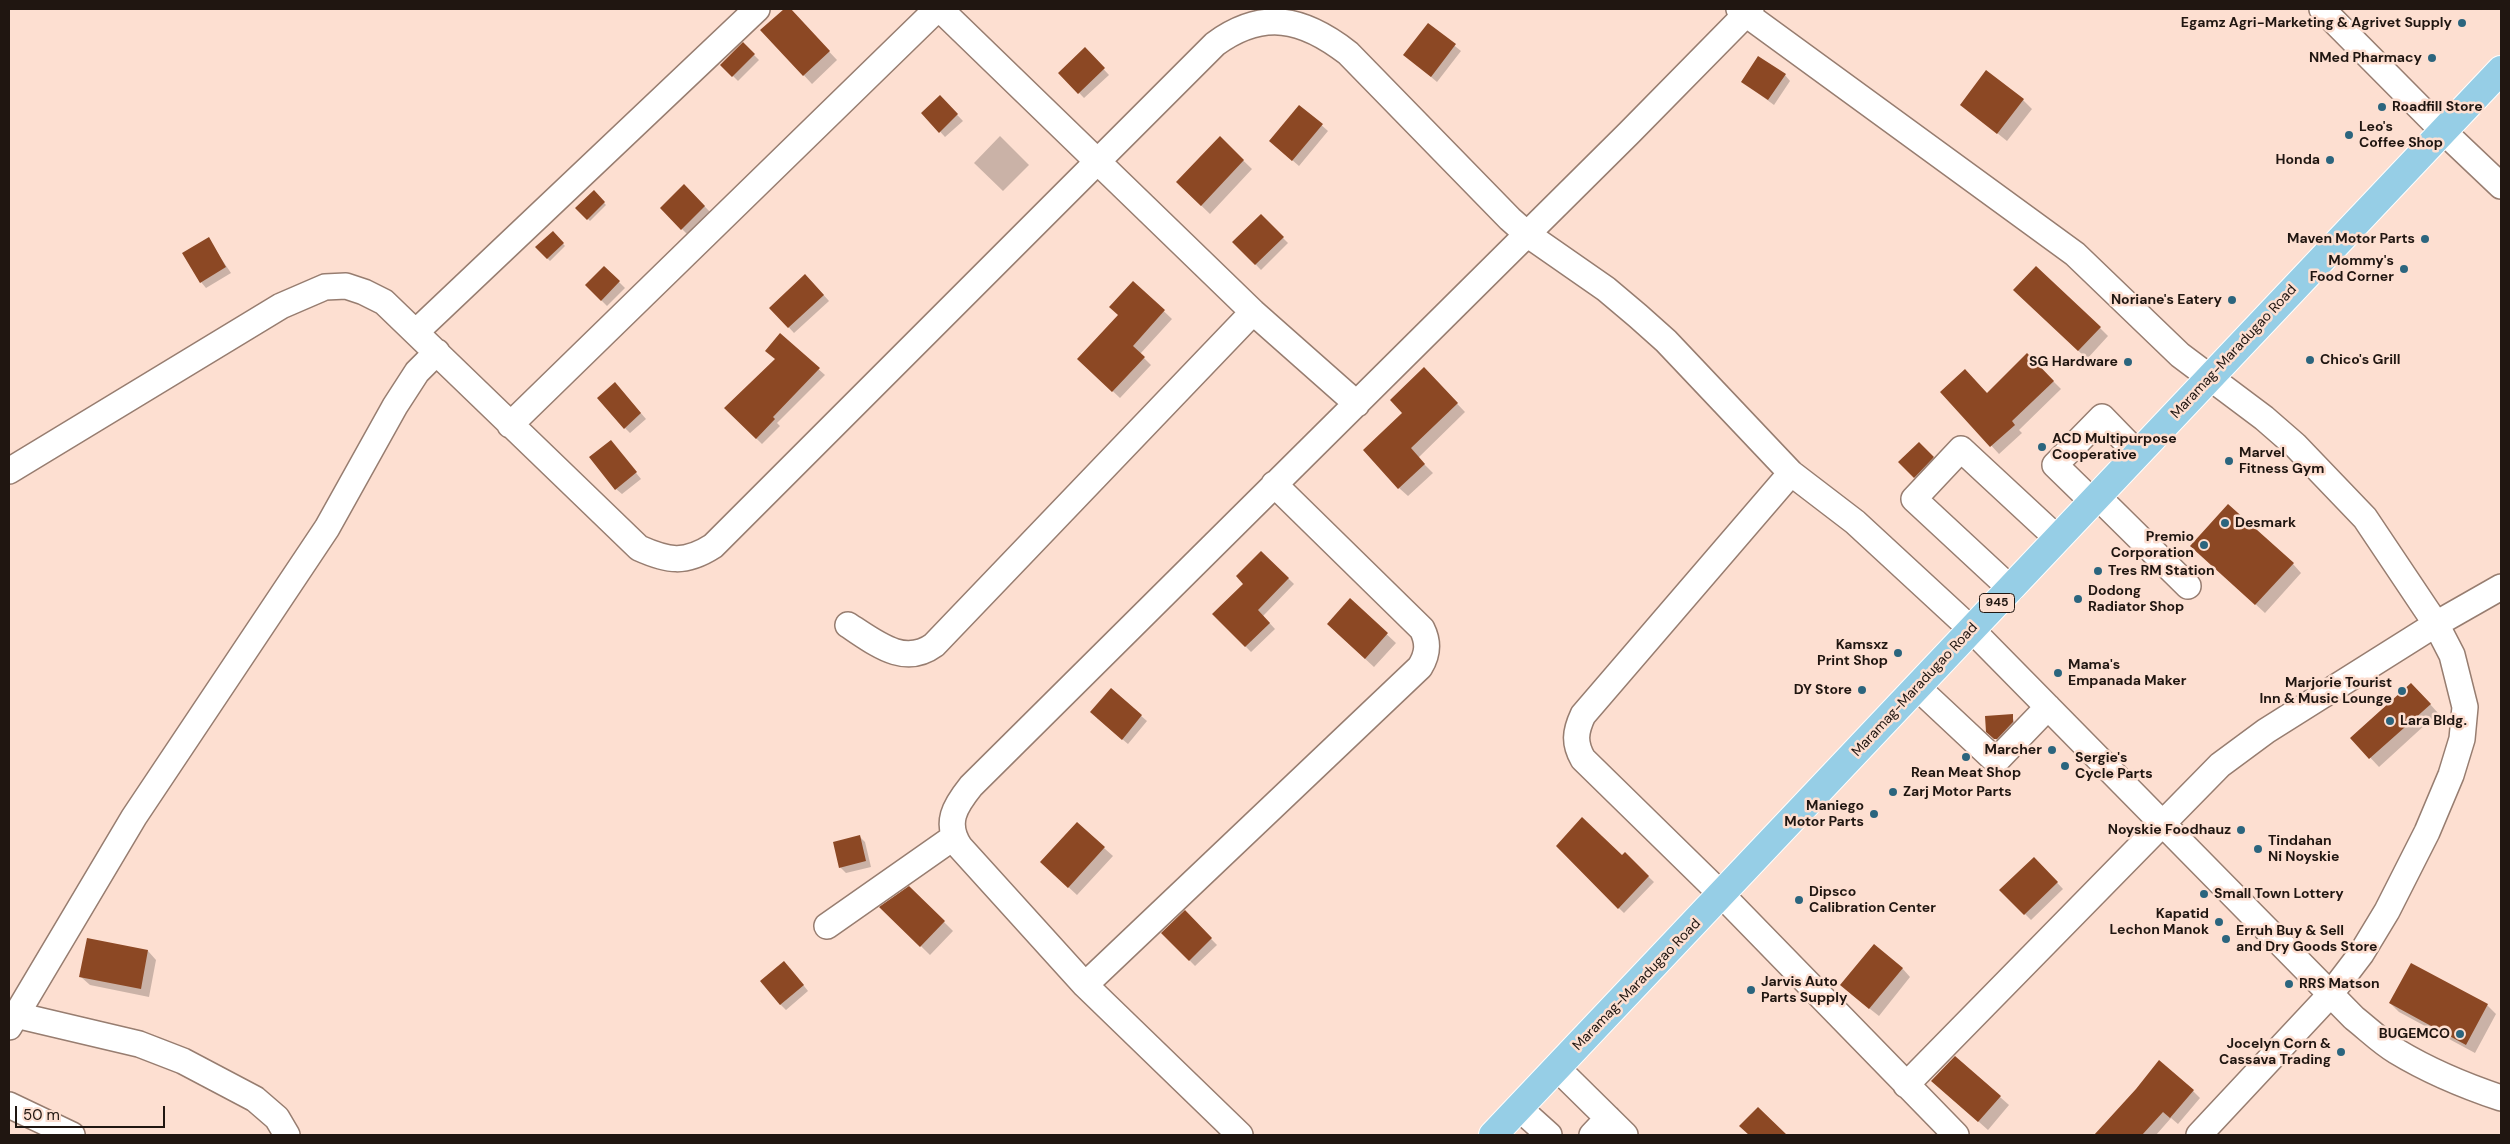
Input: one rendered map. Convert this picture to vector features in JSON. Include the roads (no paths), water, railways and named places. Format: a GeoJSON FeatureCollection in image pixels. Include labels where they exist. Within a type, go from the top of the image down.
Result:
{"type":"FeatureCollection","features":[{"type":"Feature","properties":{"kind":"main road","name":"Maramag-Maradugao Road"},"geometry":{"type":"LineString","coordinates":[[1493,1135],[2501,70]]}},
{"type":"Feature","properties":{"kind":"street"},"geometry":{"type":"LineString","coordinates":[[417,331],[757,9]]}},
{"type":"Feature","properties":{"kind":"street"},"geometry":{"type":"LineString","coordinates":[[510,425],[939,9],[1253,312],[1357,404]]}},
{"type":"Feature","properties":{"kind":"street"},"geometry":{"type":"LineString","coordinates":[[2322,9],[2443,131],[2501,186]]}},
{"type":"Feature","properties":{"kind":"street"},"geometry":{"type":"LineString","coordinates":[[1240,1135],[1085,985],[954,837],[952,826],[954,814],[960,800],[971,786],[1527,234],[1745,10],[2075,254],[2180,355],[2264,418],[2340,489],[2365,518],[2436,624],[2452,655],[2465,707],[2462,739],[2452,775],[2427,832],[2388,911],[2361,954],[2329,996],[2199,1135]]}},
{"type":"Feature","properties":{"kind":"street"},"geometry":{"type":"LineString","coordinates":[[9,471],[282,306],[325,287],[346,286],[384,302],[417,331],[510,425],[639,548],[655,555],[676,560],[698,556],[713,546],[1095,161],[1215,44],[1232,32],[1262,22],[1290,22],[1308,27],[1331,39],[1348,53],[1488,198],[1527,234],[1606,289],[1666,341],[1791,473],[1855,522],[1972,630],[2329,996],[2395,1051],[2465,1086],[2501,1098]]}},
{"type":"Feature","properties":{"kind":"street"},"geometry":{"type":"LineString","coordinates":[[848,626],[883,647],[896,652],[911,655],[922,654],[934,645],[1253,312]]}},
{"type":"Feature","properties":{"kind":"street"},"geometry":{"type":"LineString","coordinates":[[287,1135],[277,1118],[255,1100],[183,1061],[139,1044],[12,1021],[134,817],[327,528],[412,379],[437,352]]}},
{"type":"Feature","properties":{"kind":"street"},"geometry":{"type":"LineString","coordinates":[[2138,454],[2102,418],[2055,466],[2095,499],[2188,586]]}},
{"type":"Feature","properties":{"kind":"street"},"geometry":{"type":"LineString","coordinates":[[2011,589],[1914,499],[1957,453],[1961,449],[2058,539]]}},
{"type":"Feature","properties":{"kind":"street"},"geometry":{"type":"LineString","coordinates":[[1791,473],[1583,715],[1575,738],[1584,759],[1722,895],[1956,1135]]}},
{"type":"Feature","properties":{"kind":"street"},"geometry":{"type":"LineString","coordinates":[[1085,985],[1420,668],[1426,658],[1426,639],[1422,629],[1274,484]]}},
{"type":"Feature","properties":{"kind":"street"},"geometry":{"type":"LineString","coordinates":[[1906,1085],[2161,822],[2220,765],[2241,748],[2436,624],[2501,587]]}},
{"type":"Feature","properties":{"kind":"street"},"geometry":{"type":"LineString","coordinates":[[1918,688],[1996,762],[2048,707]]}},
{"type":"Feature","properties":{"kind":"street"},"geometry":{"type":"LineString","coordinates":[[827,926],[954,837]]}},
{"type":"Feature","properties":{"kind":"street"},"geometry":{"type":"LineString","coordinates":[[1557,1068],[1600,1127],[1625,1135]]}},
{"type":"Feature","properties":{"kind":"street"},"geometry":{"type":"LineString","coordinates":[[9,1104],[72,1135]]}},
{"type":"Feature","properties":{"kind":"street"},"geometry":{"type":"LineString","coordinates":[[1519,1108],[1549,1135]]}},
{"type":"Feature","properties":{"kind":"place","name":"Egamz Agri-Marketing & Agrivet Supply"},"geometry":{"type":"Point","coordinates":[2462,23]}},
{"type":"Feature","properties":{"kind":"place","name":"NMed Pharmacy"},"geometry":{"type":"Point","coordinates":[2432,58]}},
{"type":"Feature","properties":{"kind":"place","name":"Roadfill Store"},"geometry":{"type":"Point","coordinates":[2382,107]}},
{"type":"Feature","properties":{"kind":"place","name":"Leo's Coffee Shop"},"geometry":{"type":"Point","coordinates":[2349,135]}},
{"type":"Feature","properties":{"kind":"place","name":"Honda"},"geometry":{"type":"Point","coordinates":[2330,160]}},
{"type":"Feature","properties":{"kind":"place","name":"Maven Motor Parts"},"geometry":{"type":"Point","coordinates":[2425,239]}},
{"type":"Feature","properties":{"kind":"place","name":"Mommy's Food Corner"},"geometry":{"type":"Point","coordinates":[2404,269]}},
{"type":"Feature","properties":{"kind":"place","name":"Noriane's Eatery"},"geometry":{"type":"Point","coordinates":[2232,300]}},
{"type":"Feature","properties":{"kind":"place","name":"Chico's Grill"},"geometry":{"type":"Point","coordinates":[2310,360]}},
{"type":"Feature","properties":{"kind":"place","name":"SG Hardware"},"geometry":{"type":"Point","coordinates":[2128,362]}},
{"type":"Feature","properties":{"kind":"place","name":"ACD Multipurpose Cooperative"},"geometry":{"type":"Point","coordinates":[2042,447]}},
{"type":"Feature","properties":{"kind":"place","name":"Marvel Fitness Gym"},"geometry":{"type":"Point","coordinates":[2229,461]}},
{"type":"Feature","properties":{"kind":"place","name":"Desmark"},"geometry":{"type":"Point","coordinates":[2225,523]}},
{"type":"Feature","properties":{"kind":"place","name":"Premio Corporation"},"geometry":{"type":"Point","coordinates":[2204,545]}},
{"type":"Feature","properties":{"kind":"place","name":"Tres RM Station"},"geometry":{"type":"Point","coordinates":[2098,571]}},
{"type":"Feature","properties":{"kind":"place","name":"Dodong Radiator Shop"},"geometry":{"type":"Point","coordinates":[2078,599]}},
{"type":"Feature","properties":{"kind":"place","name":"Kamsxz Print Shop"},"geometry":{"type":"Point","coordinates":[1898,653]}},
{"type":"Feature","properties":{"kind":"place","name":"Mama's Empanada Maker"},"geometry":{"type":"Point","coordinates":[2058,673]}},
{"type":"Feature","properties":{"kind":"place","name":"DY Store"},"geometry":{"type":"Point","coordinates":[1862,690]}},
{"type":"Feature","properties":{"kind":"place","name":"Marjorie Tourist Inn & Music Lounge"},"geometry":{"type":"Point","coordinates":[2402,691]}},
{"type":"Feature","properties":{"kind":"place","name":"Lara Bldg."},"geometry":{"type":"Point","coordinates":[2390,721]}},
{"type":"Feature","properties":{"kind":"place","name":"Marcher"},"geometry":{"type":"Point","coordinates":[2052,750]}},
{"type":"Feature","properties":{"kind":"place","name":"Rean Meat Shop"},"geometry":{"type":"Point","coordinates":[1966,757]}},
{"type":"Feature","properties":{"kind":"place","name":"Sergie's Cycle Parts"},"geometry":{"type":"Point","coordinates":[2065,766]}},
{"type":"Feature","properties":{"kind":"place","name":"Zarj Motor Parts"},"geometry":{"type":"Point","coordinates":[1893,792]}},
{"type":"Feature","properties":{"kind":"place","name":"Maniego Motor Parts"},"geometry":{"type":"Point","coordinates":[1874,814]}},
{"type":"Feature","properties":{"kind":"place","name":"Noyskie Foodhauz"},"geometry":{"type":"Point","coordinates":[2241,830]}},
{"type":"Feature","properties":{"kind":"place","name":"Tindahan Ni Noyskie"},"geometry":{"type":"Point","coordinates":[2258,849]}},
{"type":"Feature","properties":{"kind":"place","name":"Small Town Lottery"},"geometry":{"type":"Point","coordinates":[2204,894]}},
{"type":"Feature","properties":{"kind":"place","name":"Dipsco Calibration Center"},"geometry":{"type":"Point","coordinates":[1799,900]}},
{"type":"Feature","properties":{"kind":"place","name":"Kapatid Lechon Manok"},"geometry":{"type":"Point","coordinates":[2219,922]}},
{"type":"Feature","properties":{"kind":"place","name":"Erruh Buy & Sell and Dry Goods Store"},"geometry":{"type":"Point","coordinates":[2226,939]}},
{"type":"Feature","properties":{"kind":"place","name":"RRS Matson"},"geometry":{"type":"Point","coordinates":[2289,984]}},
{"type":"Feature","properties":{"kind":"place","name":"Jarvis Auto Parts Supply"},"geometry":{"type":"Point","coordinates":[1751,990]}},
{"type":"Feature","properties":{"kind":"place","name":"BUGEMCO"},"geometry":{"type":"Point","coordinates":[2460,1034]}},
{"type":"Feature","properties":{"kind":"place","name":"Jocelyn Corn & Cassava Trading"},"geometry":{"type":"Point","coordinates":[2341,1052]}}]}
